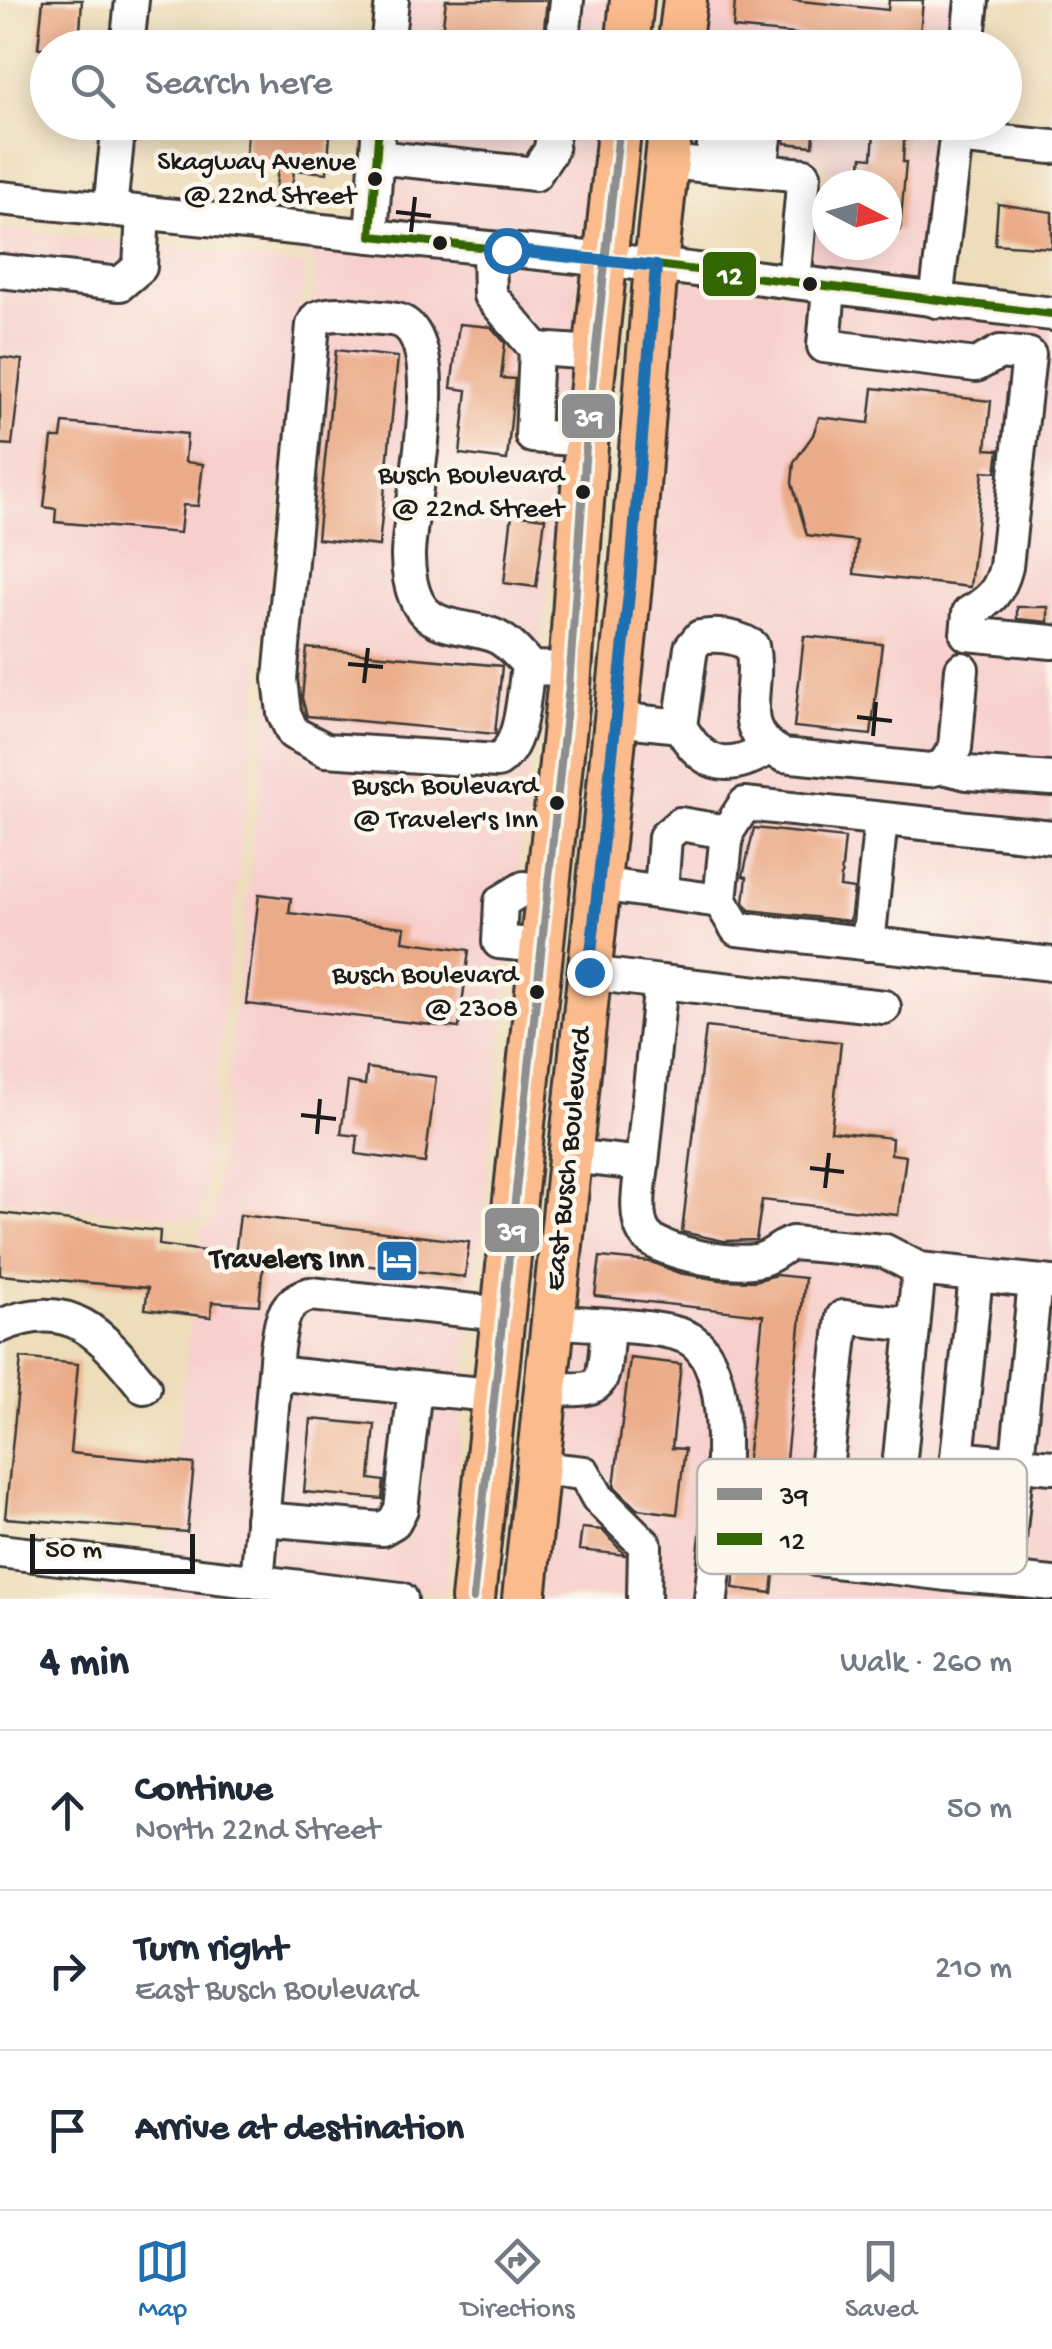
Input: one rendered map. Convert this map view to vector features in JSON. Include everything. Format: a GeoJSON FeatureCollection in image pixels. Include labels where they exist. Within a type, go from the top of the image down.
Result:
{"type":"FeatureCollection","features":[{"type":"Feature","properties":{"kind":"main road"},"geometry":{"type":"LineString","coordinates":[[629,30],[632,0]]}},
{"type":"Feature","properties":{"kind":"main road"},"geometry":{"type":"LineString","coordinates":[[682,30],[684,0]]}},
{"type":"Feature","properties":{"kind":"main road","name":"East Busch Boulevard"},"geometry":{"type":"LineString","coordinates":[[472,1599],[548,891],[552,842],[550,669],[587,440],[618,140]]}},
{"type":"Feature","properties":{"kind":"main road","name":"East Busch Boulevard"},"geometry":{"type":"LineString","coordinates":[[524,1599],[616,720],[669,142]]}},
{"type":"Feature","properties":{"kind":"main road"},"geometry":{"type":"LineString","coordinates":[[552,842],[570,913],[551,1108],[554,1120],[571,1145]]}},
{"type":"Feature","properties":{"kind":"street"},"geometry":{"type":"LineString","coordinates":[[129,30],[132,0]]}},
{"type":"Feature","properties":{"kind":"street"},"geometry":{"type":"LineString","coordinates":[[389,30],[392,0]]}},
{"type":"Feature","properties":{"kind":"street"},"geometry":{"type":"LineString","coordinates":[[564,30],[567,0]]}},
{"type":"Feature","properties":{"kind":"street"},"geometry":{"type":"LineString","coordinates":[[968,30],[972,0]]}},
{"type":"Feature","properties":{"kind":"street"},"geometry":{"type":"LineString","coordinates":[[110,210],[117,140]]}},
{"type":"Feature","properties":{"kind":"street"},"geometry":{"type":"LineString","coordinates":[[371,236],[377,140]]}},
{"type":"Feature","properties":{"kind":"street"},"geometry":{"type":"LineString","coordinates":[[376,157],[535,174],[551,150],[552,140]]}},
{"type":"Feature","properties":{"kind":"street"},"geometry":{"type":"LineString","coordinates":[[936,301],[956,140]]}},
{"type":"Feature","properties":{"kind":"street"},"geometry":{"type":"LineString","coordinates":[[1013,140],[1052,147]]}},
{"type":"Feature","properties":{"kind":"street"},"geometry":{"type":"LineString","coordinates":[[669,142],[739,150],[804,174],[794,282]]}},
{"type":"Feature","properties":{"kind":"street"},"geometry":{"type":"LineString","coordinates":[[0,198],[606,260],[1052,314]]}},
{"type":"Feature","properties":{"kind":"street"},"geometry":{"type":"LineString","coordinates":[[0,271],[120,284],[140,268],[143,213]]}},
{"type":"Feature","properties":{"kind":"street"},"geometry":{"type":"LineString","coordinates":[[489,248],[490,294],[536,349],[532,436],[587,440]]}},
{"type":"Feature","properties":{"kind":"street"},"geometry":{"type":"LineString","coordinates":[[829,288],[824,346],[976,365],[1000,352],[1041,356],[1001,587],[988,602],[968,613],[967,634],[1052,642]]}},
{"type":"Feature","properties":{"kind":"street"},"geometry":{"type":"LineString","coordinates":[[340,313],[402,322],[412,330],[422,350],[426,402],[408,555],[416,600],[427,617],[494,635],[550,669],[526,673],[512,744],[498,760],[326,750],[293,733],[284,713],[280,679],[313,325],[318,318],[340,313]]}},
{"type":"Feature","properties":{"kind":"street"},"geometry":{"type":"LineString","coordinates":[[536,349],[596,353]]}},
{"type":"Feature","properties":{"kind":"street"},"geometry":{"type":"LineString","coordinates":[[769,748],[746,762],[727,763],[707,758],[689,742],[680,726],[691,648],[700,637],[741,639],[752,646],[756,662],[751,715],[756,734],[769,748],[783,755],[929,770],[943,767],[967,774],[1052,778]]}},
{"type":"Feature","properties":{"kind":"street"},"geometry":{"type":"LineString","coordinates":[[943,767],[955,748],[962,670]]}},
{"type":"Feature","properties":{"kind":"street"},"geometry":{"type":"LineString","coordinates":[[616,720],[680,726]]}},
{"type":"Feature","properties":{"kind":"street"},"geometry":{"type":"LineString","coordinates":[[1052,837],[745,804],[727,832],[720,901],[737,929],[1052,964]]}},
{"type":"Feature","properties":{"kind":"street"},"geometry":{"type":"LineString","coordinates":[[868,944],[881,818]]}},
{"type":"Feature","properties":{"kind":"street"},"geometry":{"type":"LineString","coordinates":[[661,892],[665,836],[680,824],[727,832]]}},
{"type":"Feature","properties":{"kind":"street"},"geometry":{"type":"LineString","coordinates":[[598,884],[720,901]]}},
{"type":"Feature","properties":{"kind":"street"},"geometry":{"type":"LineString","coordinates":[[589,972],[884,1007]]}},
{"type":"Feature","properties":{"kind":"street"},"geometry":{"type":"LineString","coordinates":[[661,982],[638,1206],[644,1233],[660,1246],[682,1254],[746,1262],[765,1258],[778,1247],[792,1243],[885,1251],[919,1269],[1044,1283],[1017,1459]]}},
{"type":"Feature","properties":{"kind":"street"},"geometry":{"type":"LineString","coordinates":[[571,1145],[642,1164]]}},
{"type":"Feature","properties":{"kind":"street"},"geometry":{"type":"LineString","coordinates":[[900,1459],[919,1269]]}},
{"type":"Feature","properties":{"kind":"street"},"geometry":{"type":"LineString","coordinates":[[967,1459],[957,1458],[976,1276]]}},
{"type":"Feature","properties":{"kind":"street"},"geometry":{"type":"LineString","coordinates":[[269,1588],[262,1518],[275,1373],[284,1315],[294,1299],[310,1294],[502,1314]]}},
{"type":"Feature","properties":{"kind":"street"},"geometry":{"type":"LineString","coordinates":[[0,1326],[28,1314],[82,1322],[115,1351],[144,1387]]}},
{"type":"Feature","properties":{"kind":"street"},"geometry":{"type":"LineString","coordinates":[[827,1459],[843,1317],[914,1325]]}},
{"type":"Feature","properties":{"kind":"street"},"geometry":{"type":"LineString","coordinates":[[553,1321],[662,1331],[688,1337],[708,1353],[724,1418],[721,1459]]}},
{"type":"Feature","properties":{"kind":"street"},"geometry":{"type":"LineString","coordinates":[[546,1388],[583,1392],[596,1388],[603,1377],[608,1327]]}},
{"type":"Feature","properties":{"kind":"street"},"geometry":{"type":"LineString","coordinates":[[275,1373],[494,1396]]}},
{"type":"Feature","properties":{"kind":"street"},"geometry":{"type":"LineString","coordinates":[[262,1518],[382,1529],[394,1522],[401,1509],[415,1388]]}},
{"type":"Feature","properties":{"kind":"street"},"geometry":{"type":"LineString","coordinates":[[1027,1465],[1052,1467]]}},
{"type":"Feature","properties":{"kind":"street"},"geometry":{"type":"LineString","coordinates":[[538,1468],[584,1473],[598,1498],[645,1545],[644,1599]]}},
{"type":"Feature","properties":{"kind":"street"},"geometry":{"type":"LineString","coordinates":[[0,1551],[269,1588],[401,1599]]}},
{"type":"Feature","properties":{"kind":"street"},"geometry":{"type":"LineString","coordinates":[[712,1599],[714,1574]]}},
{"type":"Feature","properties":{"kind":"street"},"geometry":{"type":"LineString","coordinates":[[947,1574],[1052,1584]]}},
{"type":"Feature","properties":{"kind":"street"},"geometry":{"type":"LineString","coordinates":[[1005,1574],[1005,1579]]}},
{"type":"Feature","properties":{"kind":"shaded area"},"geometry":{"type":"Polygon","coordinates":[[[406,0],[609,0],[606,30],[404,30],[406,0]]]}},
{"type":"Feature","properties":{"kind":"shaded area"},"geometry":{"type":"Polygon","coordinates":[[[702,0],[959,0],[955,30],[700,30],[702,0]]]}},
{"type":"Feature","properties":{"kind":"shaded area"},"geometry":{"type":"Polygon","coordinates":[[[394,140],[594,140],[582,247],[386,227],[394,140]]]}},
{"type":"Feature","properties":{"kind":"shaded area"},"geometry":{"type":"Polygon","coordinates":[[[780,140],[942,140],[925,288],[789,270],[798,187],[812,188],[812,260],[902,260],[902,170],[830,170],[778,162],[780,140]]]}},
{"type":"Feature","properties":{"kind":"shaded area"},"geometry":{"type":"Polygon","coordinates":[[[0,228],[305,265],[201,1220],[0,1200],[0,228]]]}},
{"type":"Feature","properties":{"kind":"shaded area"},"geometry":{"type":"Polygon","coordinates":[[[312,242],[580,269],[444,1593],[164,1559],[200,1230],[212,1221],[316,266],[312,258],[298,253],[312,242]]]}},
{"type":"Feature","properties":{"kind":"shaded area"},"geometry":{"type":"Polygon","coordinates":[[[674,279],[1052,326],[1052,1599],[537,1599],[674,279]]]}},
{"type":"Feature","properties":{"kind":"shaded area"},"geometry":{"type":"Polygon","coordinates":[[[102,1582],[161,1588],[162,1582],[305,1599],[100,1599],[102,1582]]]}},
{"type":"Feature","properties":{"kind":"building"},"geometry":{"type":"Polygon","coordinates":[[[43,0],[82,0],[80,30],[40,30],[43,0]]]}},
{"type":"Feature","properties":{"kind":"building"},"geometry":{"type":"Polygon","coordinates":[[[446,0],[547,0],[544,30],[442,30],[446,0]]]}},
{"type":"Feature","properties":{"kind":"building"},"geometry":{"type":"Polygon","coordinates":[[[735,0],[791,0],[888,10],[889,0],[923,0],[920,30],[733,28],[735,0]]]}},
{"type":"Feature","properties":{"kind":"building"},"geometry":{"type":"Polygon","coordinates":[[[247,140],[330,140],[327,173],[294,170],[290,208],[274,206],[278,168],[245,165],[247,140]]]}},
{"type":"Feature","properties":{"kind":"building"},"geometry":{"type":"Polygon","coordinates":[[[785,140],[814,140],[813,146],[785,140]]]}},
{"type":"Feature","properties":{"kind":"building"},"geometry":{"type":"Polygon","coordinates":[[[874,140],[904,140],[902,207],[902,170],[861,170],[862,157],[872,158],[874,140]]]}},
{"type":"Feature","properties":{"kind":"building"},"geometry":{"type":"Polygon","coordinates":[[[998,204],[1052,212],[1052,248],[995,244],[998,204]]]}},
{"type":"Feature","properties":{"kind":"building"},"geometry":{"type":"Polygon","coordinates":[[[459,324],[491,327],[505,343],[501,378],[515,379],[507,460],[460,454],[467,390],[451,388],[459,324]]]}},
{"type":"Feature","properties":{"kind":"building"},"geometry":{"type":"Polygon","coordinates":[[[336,350],[398,357],[379,546],[317,539],[336,350]]]}},
{"type":"Feature","properties":{"kind":"building"},"geometry":{"type":"Polygon","coordinates":[[[0,357],[22,360],[12,445],[0,444],[0,357]]]}},
{"type":"Feature","properties":{"kind":"building"},"geometry":{"type":"Polygon","coordinates":[[[873,388],[991,401],[986,449],[999,450],[996,472],[983,471],[970,587],[854,574],[857,541],[807,535],[792,483],[794,462],[813,435],[819,417],[869,423],[873,388]]]}},
{"type":"Feature","properties":{"kind":"building"},"geometry":{"type":"Polygon","coordinates":[[[63,423],[187,434],[185,462],[203,464],[198,506],[183,505],[180,533],[55,522],[56,509],[44,507],[52,438],[61,438],[63,423]]]}},
{"type":"Feature","properties":{"kind":"building"},"geometry":{"type":"Polygon","coordinates":[[[512,514],[545,518],[536,587],[504,583],[512,514]]]}},
{"type":"Feature","properties":{"kind":"building"},"geometry":{"type":"Polygon","coordinates":[[[1017,607],[1048,607],[1048,622],[1017,619],[1017,607]]]}},
{"type":"Feature","properties":{"kind":"building"},"geometry":{"type":"Polygon","coordinates":[[[804,636],[882,644],[871,735],[794,727],[804,636]]]}},
{"type":"Feature","properties":{"kind":"building"},"geometry":{"type":"Polygon","coordinates":[[[307,648],[502,666],[495,734],[307,716],[302,698],[307,648]]]}},
{"type":"Feature","properties":{"kind":"building"},"geometry":{"type":"Polygon","coordinates":[[[754,828],[845,838],[840,887],[854,889],[850,921],[749,910],[744,902],[747,877],[743,876],[754,828]]]}},
{"type":"Feature","properties":{"kind":"building"},"geometry":{"type":"Polygon","coordinates":[[[259,894],[291,898],[289,913],[405,927],[403,941],[469,950],[459,1028],[246,1004],[259,894]]]}},
{"type":"Feature","properties":{"kind":"building"},"geometry":{"type":"Polygon","coordinates":[[[706,1027],[841,1042],[831,1131],[892,1138],[891,1154],[906,1156],[898,1215],[762,1200],[756,1240],[724,1241],[682,1232],[706,1027]]]}},
{"type":"Feature","properties":{"kind":"building"},"geometry":{"type":"Polygon","coordinates":[[[367,1068],[436,1077],[425,1163],[356,1154],[358,1136],[341,1134],[348,1082],[365,1085],[367,1068]]]}},
{"type":"Feature","properties":{"kind":"building"},"geometry":{"type":"Polygon","coordinates":[[[0,1213],[160,1231],[159,1245],[235,1255],[240,1215],[469,1242],[465,1277],[269,1254],[262,1274],[259,1305],[212,1302],[211,1317],[145,1309],[148,1288],[0,1275],[0,1213]]]}},
{"type":"Feature","properties":{"kind":"building"},"geometry":{"type":"Polygon","coordinates":[[[600,1257],[651,1262],[679,1273],[720,1280],[755,1281],[776,1275],[805,1278],[786,1459],[747,1459],[763,1315],[595,1296],[600,1257]]]}},
{"type":"Feature","properties":{"kind":"building"},"geometry":{"type":"Polygon","coordinates":[[[21,1358],[78,1364],[70,1453],[194,1464],[187,1532],[5,1518],[21,1358]]]}},
{"type":"Feature","properties":{"kind":"building"},"geometry":{"type":"Polygon","coordinates":[[[630,1358],[681,1364],[672,1448],[685,1449],[677,1514],[637,1509],[614,1486],[630,1358]]]}},
{"type":"Feature","properties":{"kind":"building"},"geometry":{"type":"Polygon","coordinates":[[[311,1419],[375,1425],[370,1479],[384,1481],[382,1499],[304,1492],[311,1419]]]}},
{"type":"Feature","properties":{"kind":"building"},"geometry":{"type":"Polygon","coordinates":[[[582,1528],[602,1530],[625,1555],[579,1550],[582,1528]]]}},
{"type":"Feature","properties":{"kind":"building"},"geometry":{"type":"Polygon","coordinates":[[[735,1574],[774,1574],[772,1593],[733,1588],[735,1574]]]}},
{"type":"Feature","properties":{"kind":"transit line","name":"12"},"geometry":{"type":"LineString","coordinates":[[378,140],[371,236],[656,265],[1052,314]]}},
{"type":"Feature","properties":{"kind":"transit line","name":"39"},"geometry":{"type":"LineString","coordinates":[[473,1599],[569,687],[587,432],[618,140]]}},
{"type":"Feature","properties":{"kind":"place","name":"Skagway Avenue @ 22nd Street"},"geometry":{"type":"Point","coordinates":[375,179]}},
{"type":"Feature","properties":{"kind":"place","name":"Busch Boulevard @ 22nd Street"},"geometry":{"type":"Point","coordinates":[583,492]}},
{"type":"Feature","properties":{"kind":"place","name":"Busch Boulevard @ Traveler's Inn"},"geometry":{"type":"Point","coordinates":[557,803]}},
{"type":"Feature","properties":{"kind":"place","name":"Busch Boulevard @ 2308"},"geometry":{"type":"Point","coordinates":[537,992]}},
{"type":"Feature","properties":{"kind":"place","name":"Travelers Inn"},"geometry":{"type":"Point","coordinates":[397,1261]}},
{"type":"Feature","properties":{"kind":"route"},"geometry":{"type":"LineString","coordinates":[[506,250],[656,266],[630,584],[589,972]]}}]}
